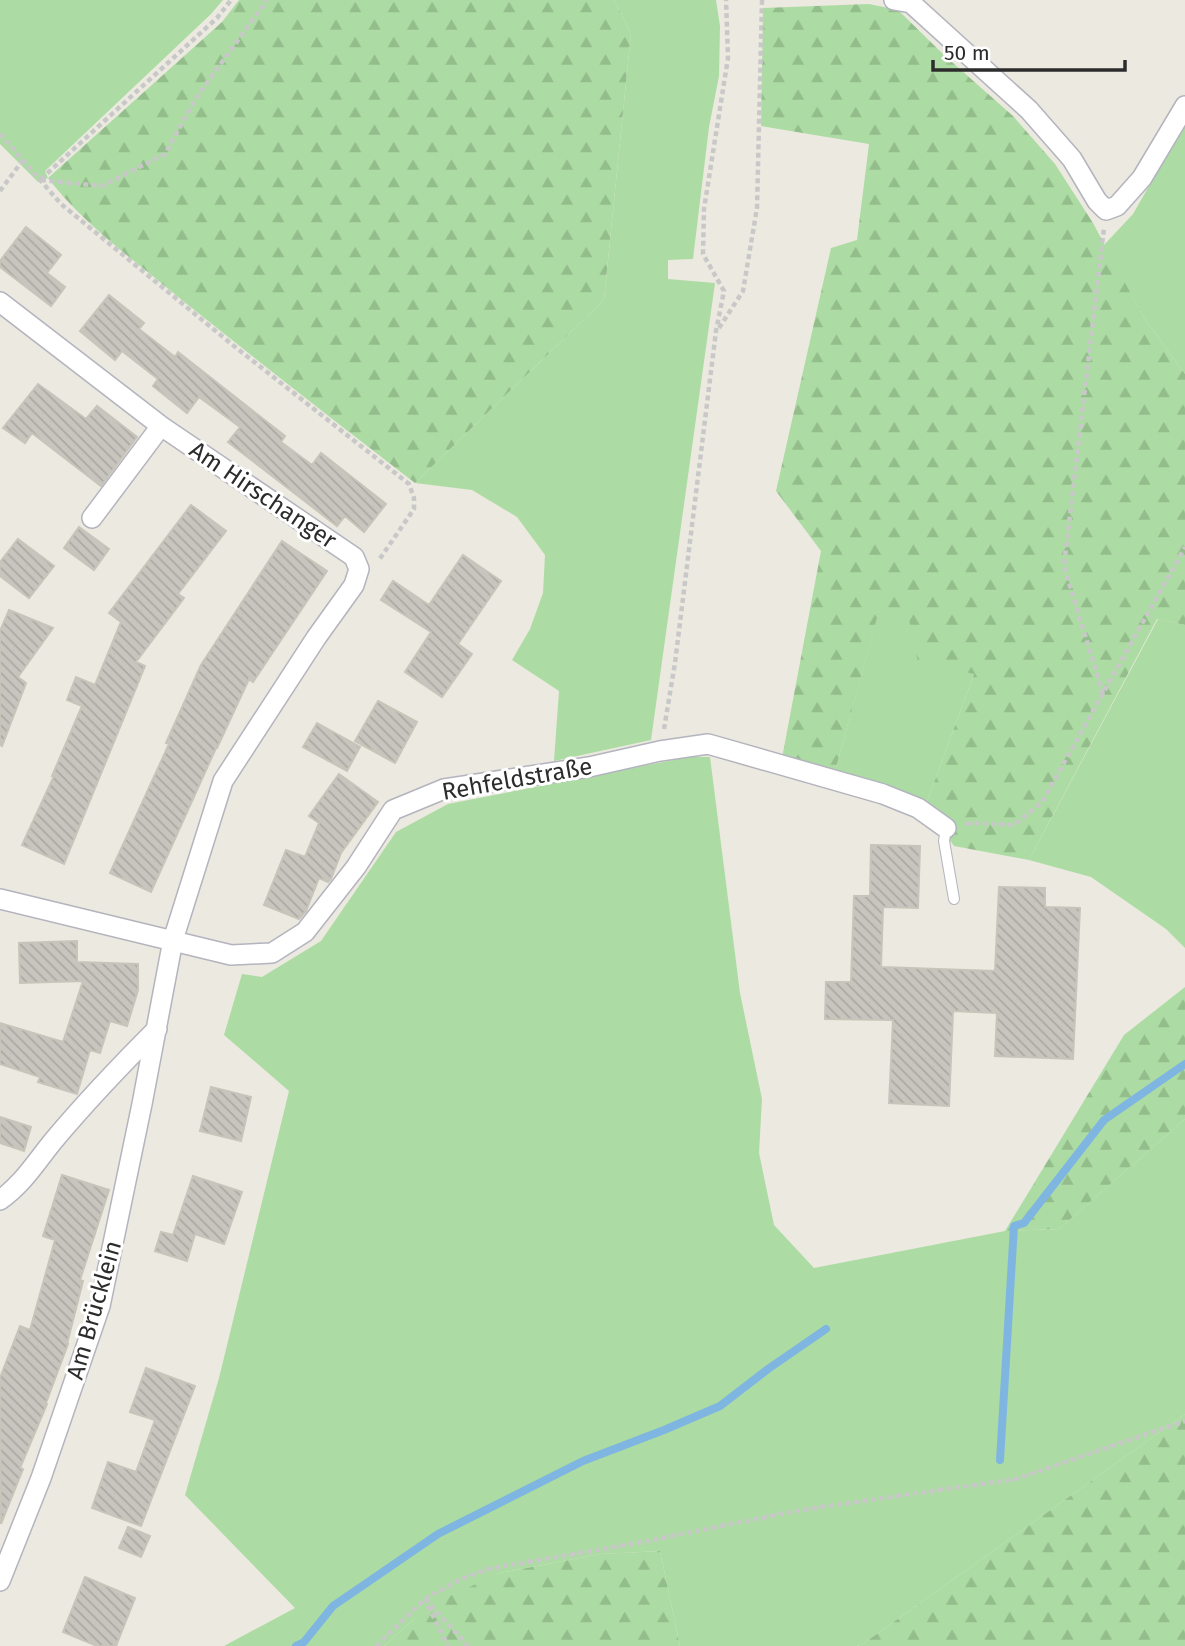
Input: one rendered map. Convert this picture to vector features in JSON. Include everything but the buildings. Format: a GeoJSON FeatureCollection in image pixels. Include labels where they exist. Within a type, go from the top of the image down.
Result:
{"type":"FeatureCollection","features":[{"type":"Feature","properties":{"kind":"street"},"geometry":{"type":"LineString","coordinates":[[894,0],[911,4],[1029,110],[1072,159],[1097,201],[1112,208],[1142,178],[1185,106]]}},
{"type":"Feature","properties":{"kind":"street","name":"Am Hirschanger"},"geometry":{"type":"LineString","coordinates":[[0,302],[161,426],[354,557],[359,569]]}},
{"type":"Feature","properties":{"kind":"street"},"geometry":{"type":"LineString","coordinates":[[92,518],[161,426]]}},
{"type":"Feature","properties":{"kind":"street"},"geometry":{"type":"LineString","coordinates":[[0,1200],[15,1190],[54,1140],[157,1029],[173,940],[223,781],[354,585],[359,569]]}},
{"type":"Feature","properties":{"kind":"street","name":"Rehfeldstraße"},"geometry":{"type":"LineString","coordinates":[[0,899],[231,955],[272,953],[305,932],[356,867],[393,810],[444,789],[589,767],[660,751],[708,744],[883,794],[918,808],[946,828]]}},
{"type":"Feature","properties":{"kind":"street","name":"Am Brücklein"},"geometry":{"type":"LineString","coordinates":[[0,1581],[41,1478],[100,1306],[157,1029]]}},
{"type":"Feature","properties":{"kind":"lane"},"geometry":{"type":"LineString","coordinates":[[946,828],[944,841],[954,899]]}},
{"type":"Feature","properties":{"kind":"path"},"geometry":{"type":"LineString","coordinates":[[40,179],[217,18],[231,0]]}},
{"type":"Feature","properties":{"kind":"path"},"geometry":{"type":"LineString","coordinates":[[40,179],[102,186],[165,154],[196,98],[267,0]]}},
{"type":"Feature","properties":{"kind":"path"},"geometry":{"type":"LineString","coordinates":[[660,751],[676,663],[716,331],[724,291],[703,254],[704,209],[728,58],[726,0]]}},
{"type":"Feature","properties":{"kind":"path"},"geometry":{"type":"LineString","coordinates":[[716,331],[743,291],[757,208],[762,0]]}},
{"type":"Feature","properties":{"kind":"path"},"geometry":{"type":"LineString","coordinates":[[0,134],[61,204],[234,346],[409,484],[414,498],[414,509],[378,561],[359,569]]}},
{"type":"Feature","properties":{"kind":"path"},"geometry":{"type":"LineString","coordinates":[[0,191],[23,160]]}},
{"type":"Feature","properties":{"kind":"path"},"geometry":{"type":"LineString","coordinates":[[1103,694],[1064,566],[1112,208]]}},
{"type":"Feature","properties":{"kind":"path"},"geometry":{"type":"LineString","coordinates":[[946,828],[973,823],[1014,825],[1042,802],[1185,547]]}},
{"type":"Feature","properties":{"kind":"path"},"geometry":{"type":"LineString","coordinates":[[376,1646],[425,1599],[459,1580],[488,1569],[801,1510],[1016,1479],[1185,1421]]}},
{"type":"Feature","properties":{"kind":"path"},"geometry":{"type":"LineString","coordinates":[[425,1599],[448,1646]]}},
{"type":"Feature","properties":{"kind":"path"},"geometry":{"type":"LineString","coordinates":[[425,1599],[468,1646]]}},
{"type":"Feature","properties":{"kind":"green space"},"geometry":{"type":"Polygon","coordinates":[[[0,0],[223,0],[45,171],[48,178],[38,182],[0,144],[0,0]]]}},
{"type":"Feature","properties":{"kind":"green space"},"geometry":{"type":"Polygon","coordinates":[[[239,0],[614,0],[631,33],[604,300],[415,483],[126,255],[77,211],[48,178],[222,22],[239,0]]]}},
{"type":"Feature","properties":{"kind":"green space"},"geometry":{"type":"Polygon","coordinates":[[[614,0],[716,0],[720,26],[719,76],[709,127],[693,259],[668,260],[668,279],[715,283],[651,740],[554,761],[559,691],[512,660],[530,629],[543,593],[545,555],[517,517],[472,490],[415,483],[604,300],[631,33],[614,0]]]}},
{"type":"Feature","properties":{"kind":"green space"},"geometry":{"type":"Polygon","coordinates":[[[869,4],[898,10],[1013,116],[1055,164],[1093,223],[1144,318],[1185,374],[1185,625],[1157,619],[1029,860],[954,846],[925,807],[974,674],[918,662],[907,610],[879,611],[834,775],[782,758],[821,551],[776,491],[831,248],[857,240],[869,144],[761,126],[763,8],[869,4]]]}},
{"type":"Feature","properties":{"kind":"green space"},"geometry":{"type":"Polygon","coordinates":[[[1185,123],[1185,374],[1144,318],[1104,245],[1133,214],[1185,123]]]}},
{"type":"Feature","properties":{"kind":"green space"},"geometry":{"type":"Polygon","coordinates":[[[879,610],[907,610],[974,674],[925,807],[834,775],[879,610]]]}},
{"type":"Feature","properties":{"kind":"green space"},"geometry":{"type":"Polygon","coordinates":[[[1158,619],[1185,625],[1185,948],[1166,929],[1091,877],[1029,860],[1158,619]]]}},
{"type":"Feature","properties":{"kind":"green space"},"geometry":{"type":"Polygon","coordinates":[[[689,757],[710,757],[740,993],[762,1099],[759,1153],[774,1225],[814,1268],[1005,1231],[1059,1229],[1185,1119],[1185,1414],[857,1646],[680,1646],[660,1551],[600,1554],[500,1573],[413,1620],[384,1646],[224,1646],[295,1608],[185,1495],[219,1378],[289,1091],[224,1035],[242,974],[262,977],[321,941],[396,832],[448,804],[689,757]]]}},
{"type":"Feature","properties":{"kind":"green space"},"geometry":{"type":"Polygon","coordinates":[[[1185,987],[1185,1119],[1059,1229],[1005,1231],[1124,1035],[1185,987]]]}},
{"type":"Feature","properties":{"kind":"green space"},"geometry":{"type":"Polygon","coordinates":[[[1185,1414],[1185,1646],[857,1646],[864,1643],[1185,1414]]]}},
{"type":"Feature","properties":{"kind":"green space"},"geometry":{"type":"Polygon","coordinates":[[[660,1551],[680,1646],[384,1646],[413,1620],[450,1596],[500,1573],[600,1554],[660,1551]]]}},
{"type":"Feature","properties":{"kind":"waterway"},"geometry":{"type":"LineString","coordinates":[[1000,1460],[1014,1226],[1024,1223],[1104,1120],[1185,1064]]}},
{"type":"Feature","properties":{"kind":"waterway"},"geometry":{"type":"LineString","coordinates":[[296,1646],[304,1642],[333,1606],[438,1534],[583,1461],[720,1406],[826,1329]]}}]}
